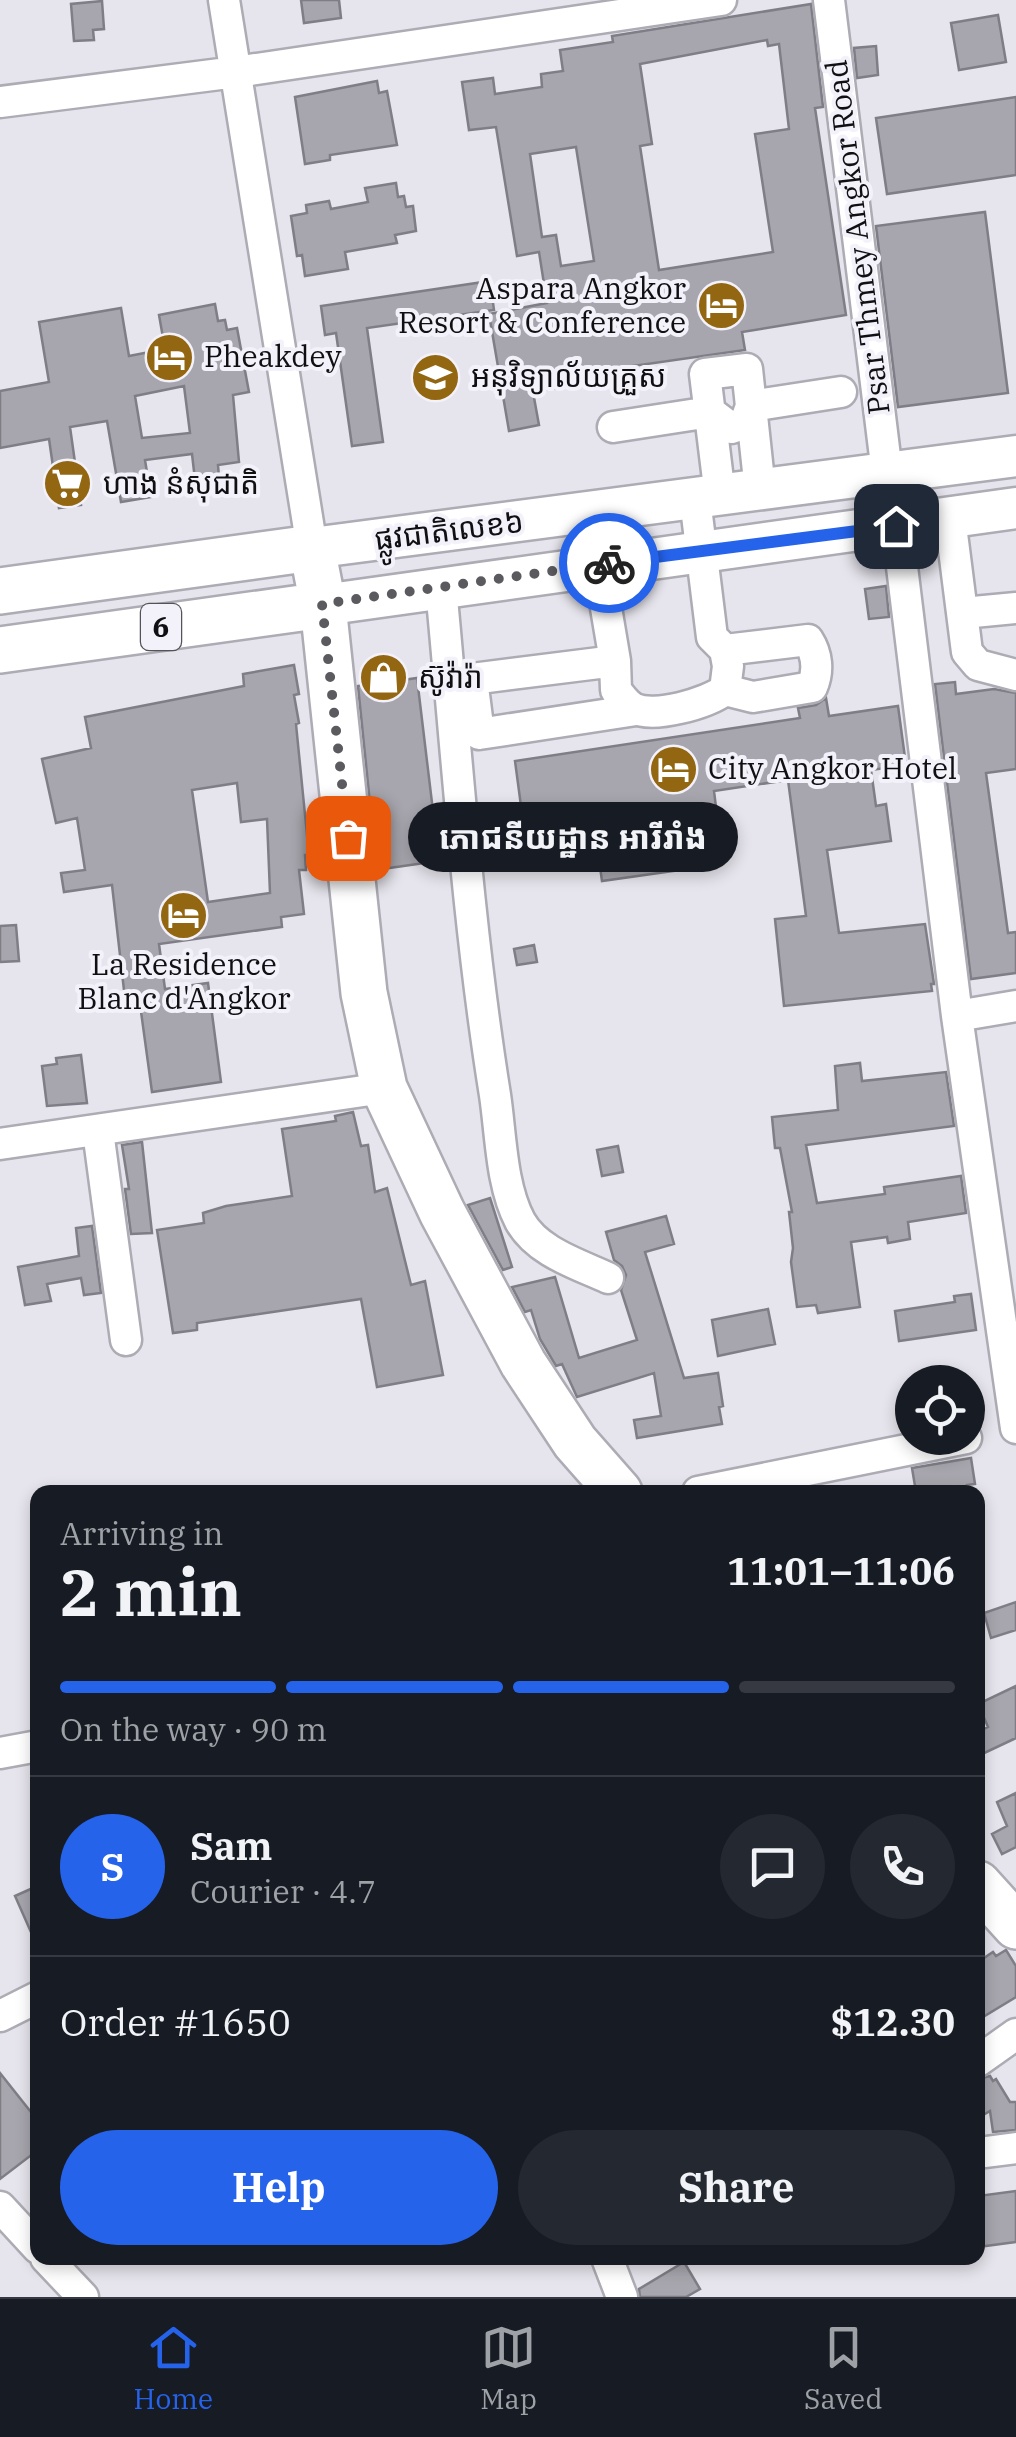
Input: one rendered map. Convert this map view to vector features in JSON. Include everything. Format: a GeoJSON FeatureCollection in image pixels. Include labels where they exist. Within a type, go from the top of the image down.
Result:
{"type":"FeatureCollection","features":[{"type":"Feature","properties":{"kind":"highway","name":"ផ្លូវជាតិលេខ៦"},"geometry":{"type":"LineString","coordinates":[[0,591],[312,548]]}},
{"type":"Feature","properties":{"kind":"highway"},"geometry":{"type":"LineString","coordinates":[[312,548],[322,604],[364,993],[384,1088],[442,1212],[523,1362],[576,1442],[613,1485]]}},
{"type":"Feature","properties":{"kind":"highway","name":"ផ្លូវជាតិលេខ៦"},"geometry":{"type":"LineString","coordinates":[[0,650],[322,604]]}},
{"type":"Feature","properties":{"kind":"highway"},"geometry":{"type":"LineString","coordinates":[[985,1892],[1016,1926]]}},
{"type":"Feature","properties":{"kind":"main road","name":"ផ្លូវជាតិលេខ៦"},"geometry":{"type":"LineString","coordinates":[[312,548],[1016,456]]}},
{"type":"Feature","properties":{"kind":"main road","name":"ផ្លូវជាតិលេខ៦"},"geometry":{"type":"LineString","coordinates":[[322,604],[1016,508]]}},
{"type":"Feature","properties":{"kind":"street"},"geometry":{"type":"LineString","coordinates":[[224,0],[312,548]]}},
{"type":"Feature","properties":{"kind":"street"},"geometry":{"type":"LineString","coordinates":[[0,102],[236,72],[575,10],[720,0]]}},
{"type":"Feature","properties":{"kind":"street","name":"Psar Thmey Angkor Road"},"geometry":{"type":"LineString","coordinates":[[829,0],[887,473]]}},
{"type":"Feature","properties":{"kind":"street"},"geometry":{"type":"LineString","coordinates":[[615,661],[472,679],[479,734],[636,710],[653,712],[711,700],[725,690],[728,666],[725,650],[712,637],[702,551],[710,412],[706,374],[747,369],[760,490]]}},
{"type":"Feature","properties":{"kind":"street"},"geometry":{"type":"LineString","coordinates":[[751,406],[842,392]]}},
{"type":"Feature","properties":{"kind":"street"},"geometry":{"type":"LineString","coordinates":[[613,427],[710,412]]}},
{"type":"Feature","properties":{"kind":"street"},"geometry":{"type":"LineString","coordinates":[[590,513],[615,661],[616,690],[636,710]]}},
{"type":"Feature","properties":{"kind":"street"},"geometry":{"type":"LineString","coordinates":[[950,518],[967,652],[978,665],[1016,675]]}},
{"type":"Feature","properties":{"kind":"street"},"geometry":{"type":"LineString","coordinates":[[896,526],[957,1016],[1003,1230],[1016,1427],[985,1433]]}},
{"type":"Feature","properties":{"kind":"street"},"geometry":{"type":"LineString","coordinates":[[442,588],[486,1030],[512,1204],[522,1225],[536,1241],[608,1278]]}},
{"type":"Feature","properties":{"kind":"street"},"geometry":{"type":"LineString","coordinates":[[963,613],[1016,608]]}},
{"type":"Feature","properties":{"kind":"street"},"geometry":{"type":"LineString","coordinates":[[725,650],[808,640],[815,651],[816,678],[812,686],[753,696],[725,690]]}},
{"type":"Feature","properties":{"kind":"street"},"geometry":{"type":"LineString","coordinates":[[957,1016],[1016,1006]]}},
{"type":"Feature","properties":{"kind":"street"},"geometry":{"type":"LineString","coordinates":[[0,1144],[384,1088]]}},
{"type":"Feature","properties":{"kind":"street"},"geometry":{"type":"LineString","coordinates":[[98,1131],[126,1340]]}},
{"type":"Feature","properties":{"kind":"street"},"geometry":{"type":"LineString","coordinates":[[732,1485],[895,1452]]}},
{"type":"Feature","properties":{"kind":"street"},"geometry":{"type":"LineString","coordinates":[[0,2016],[30,2001]]}},
{"type":"Feature","properties":{"kind":"street"},"geometry":{"type":"LineString","coordinates":[[985,2056],[1016,2034]]}},
{"type":"Feature","properties":{"kind":"street"},"geometry":{"type":"LineString","coordinates":[[985,2151],[1016,2148]]}},
{"type":"Feature","properties":{"kind":"street"},"geometry":{"type":"LineString","coordinates":[[0,2207],[30,2239]]}},
{"type":"Feature","properties":{"kind":"street"},"geometry":{"type":"LineString","coordinates":[[52,2265],[82,2297]]}},
{"type":"Feature","properties":{"kind":"street"},"geometry":{"type":"LineString","coordinates":[[610,2265],[622,2297]]}},
{"type":"Feature","properties":{"kind":"building"},"geometry":{"type":"Polygon","coordinates":[[[301,0],[339,0],[341,18],[304,23],[301,0]]]}},
{"type":"Feature","properties":{"kind":"building"},"geometry":{"type":"Polygon","coordinates":[[[102,1],[104,29],[93,30],[94,40],[74,41],[71,4],[102,1]]]}},
{"type":"Feature","properties":{"kind":"building"},"geometry":{"type":"Polygon","coordinates":[[[811,4],[823,107],[815,108],[846,315],[742,332],[745,350],[598,371],[600,381],[533,392],[539,425],[509,431],[489,314],[547,303],[539,252],[517,256],[496,127],[469,130],[462,82],[493,78],[495,94],[542,87],[541,74],[563,71],[560,50],[613,42],[612,36],[811,4]],[[767,40],[640,64],[652,144],[640,146],[659,270],[773,252],[755,134],[789,129],[779,44],[768,46],[767,40]],[[576,147],[530,154],[542,237],[556,235],[561,266],[594,261],[576,147]]]}},
{"type":"Feature","properties":{"kind":"building"},"geometry":{"type":"Polygon","coordinates":[[[998,15],[1006,62],[959,70],[951,23],[998,15]]]}},
{"type":"Feature","properties":{"kind":"building"},"geometry":{"type":"Polygon","coordinates":[[[876,46],[878,75],[857,78],[854,48],[876,46]]]}},
{"type":"Feature","properties":{"kind":"building"},"geometry":{"type":"Polygon","coordinates":[[[377,81],[379,93],[387,91],[397,145],[330,155],[330,160],[305,164],[295,97],[377,81]]]}},
{"type":"Feature","properties":{"kind":"building"},"geometry":{"type":"Polygon","coordinates":[[[1016,97],[1016,175],[887,194],[876,118],[1016,97]]]}},
{"type":"Feature","properties":{"kind":"building"},"geometry":{"type":"Polygon","coordinates":[[[396,183],[398,197],[404,196],[406,207],[413,206],[416,231],[395,235],[397,243],[345,252],[348,269],[305,276],[302,255],[297,256],[291,216],[307,213],[306,205],[329,201],[331,209],[368,202],[365,188],[396,183]]]}},
{"type":"Feature","properties":{"kind":"building"},"geometry":{"type":"Polygon","coordinates":[[[985,212],[1008,393],[898,407],[876,226],[985,212]]]}},
{"type":"Feature","properties":{"kind":"building"},"geometry":{"type":"Polygon","coordinates":[[[490,281],[494,310],[367,328],[383,442],[352,446],[336,333],[325,335],[321,306],[490,281]]]}},
{"type":"Feature","properties":{"kind":"building"},"geometry":{"type":"Polygon","coordinates":[[[215,304],[218,321],[225,320],[227,330],[237,328],[249,392],[233,395],[239,462],[218,465],[219,477],[195,480],[192,454],[145,460],[151,497],[121,502],[107,421],[70,427],[81,505],[59,508],[49,439],[0,448],[0,391],[49,382],[39,322],[121,308],[129,356],[165,349],[159,315],[215,304]],[[184,386],[135,396],[142,438],[190,433],[184,386]]]}},
{"type":"Feature","properties":{"kind":"building"},"geometry":{"type":"Polygon","coordinates":[[[886,586],[889,617],[869,619],[865,589],[886,586]]]}},
{"type":"Feature","properties":{"kind":"building"},"geometry":{"type":"Polygon","coordinates":[[[294,665],[309,855],[305,855],[306,870],[299,870],[304,914],[281,917],[282,927],[159,944],[165,989],[208,983],[221,1082],[152,1092],[139,997],[125,999],[112,885],[64,892],[61,873],[85,870],[77,818],[56,823],[42,759],[91,748],[85,717],[244,686],[243,674],[294,665]],[[237,783],[192,790],[208,902],[270,893],[267,819],[241,822],[237,783]]]}},
{"type":"Feature","properties":{"kind":"building"},"geometry":{"type":"Polygon","coordinates":[[[395,671],[396,681],[417,678],[439,861],[382,869],[372,823],[358,686],[370,684],[368,674],[395,671]]]}},
{"type":"Feature","properties":{"kind":"building"},"geometry":{"type":"Polygon","coordinates":[[[955,682],[956,694],[994,689],[1016,693],[1016,769],[986,773],[1008,933],[1016,932],[1016,973],[971,979],[935,684],[955,682]]]}},
{"type":"Feature","properties":{"kind":"building"},"geometry":{"type":"Polygon","coordinates":[[[826,698],[829,716],[898,706],[906,765],[871,770],[876,806],[886,804],[891,841],[827,850],[839,933],[925,924],[932,991],[784,1006],[775,919],[806,916],[788,780],[714,791],[723,864],[602,881],[592,811],[523,821],[515,761],[800,718],[798,708],[816,705],[826,698]]]}},
{"type":"Feature","properties":{"kind":"building"},"geometry":{"type":"Polygon","coordinates":[[[16,925],[19,961],[0,962],[0,926],[16,925]]]}},
{"type":"Feature","properties":{"kind":"building"},"geometry":{"type":"Polygon","coordinates":[[[534,945],[537,962],[517,965],[514,949],[534,945]]]}},
{"type":"Feature","properties":{"kind":"building"},"geometry":{"type":"Polygon","coordinates":[[[81,1055],[87,1103],[47,1106],[42,1066],[57,1064],[56,1058],[81,1055]]]}},
{"type":"Feature","properties":{"kind":"building"},"geometry":{"type":"Polygon","coordinates":[[[860,1063],[862,1081],[946,1072],[954,1126],[806,1145],[817,1203],[885,1194],[884,1187],[961,1176],[966,1213],[908,1222],[910,1239],[888,1243],[887,1237],[851,1242],[860,1307],[818,1313],[816,1305],[797,1307],[791,1262],[792,1212],[780,1148],[775,1148],[772,1117],[838,1110],[835,1066],[860,1063]]]}},
{"type":"Feature","properties":{"kind":"building"},"geometry":{"type":"Polygon","coordinates":[[[353,1112],[361,1146],[368,1145],[375,1192],[387,1188],[411,1285],[425,1281],[443,1375],[377,1387],[361,1299],[197,1323],[197,1330],[173,1333],[157,1230],[204,1223],[203,1213],[226,1206],[292,1196],[282,1129],[336,1121],[335,1116],[353,1112]]]}},
{"type":"Feature","properties":{"kind":"building"},"geometry":{"type":"Polygon","coordinates":[[[142,1142],[152,1233],[131,1234],[122,1145],[142,1142]]]}},
{"type":"Feature","properties":{"kind":"building"},"geometry":{"type":"Polygon","coordinates":[[[618,1146],[623,1172],[602,1176],[597,1150],[618,1146]]]}},
{"type":"Feature","properties":{"kind":"building"},"geometry":{"type":"Polygon","coordinates":[[[490,1198],[512,1267],[503,1270],[468,1205],[490,1198]]]}},
{"type":"Feature","properties":{"kind":"building"},"geometry":{"type":"Polygon","coordinates":[[[666,1216],[674,1244],[645,1252],[684,1378],[718,1373],[722,1424],[637,1438],[634,1420],[661,1416],[654,1373],[577,1397],[562,1364],[556,1366],[540,1339],[531,1310],[525,1312],[512,1287],[555,1277],[579,1358],[637,1340],[621,1290],[626,1275],[614,1260],[606,1232],[666,1216]]]}},
{"type":"Feature","properties":{"kind":"building"},"geometry":{"type":"Polygon","coordinates":[[[92,1226],[101,1293],[84,1295],[81,1278],[47,1284],[51,1301],[25,1305],[18,1267],[79,1256],[76,1228],[92,1226]]]}},
{"type":"Feature","properties":{"kind":"building"},"geometry":{"type":"Polygon","coordinates":[[[971,1294],[976,1330],[899,1341],[895,1311],[955,1302],[954,1296],[971,1294]]]}},
{"type":"Feature","properties":{"kind":"building"},"geometry":{"type":"Polygon","coordinates":[[[768,1309],[775,1344],[718,1356],[712,1320],[768,1309]]]}},
{"type":"Feature","properties":{"kind":"building"},"geometry":{"type":"Polygon","coordinates":[[[971,1458],[975,1484],[915,1485],[912,1468],[971,1458]]]}},
{"type":"Feature","properties":{"kind":"building"},"geometry":{"type":"Polygon","coordinates":[[[1016,1602],[1016,1630],[991,1638],[985,1613],[1016,1602]]]}},
{"type":"Feature","properties":{"kind":"building"},"geometry":{"type":"Polygon","coordinates":[[[1016,1686],[1016,1738],[985,1753],[988,1727],[985,1701],[1016,1686]]]}},
{"type":"Feature","properties":{"kind":"building"},"geometry":{"type":"Polygon","coordinates":[[[1016,1793],[1016,1847],[1002,1854],[992,1834],[1007,1826],[997,1802],[1016,1793]]]}},
{"type":"Feature","properties":{"kind":"building"},"geometry":{"type":"Polygon","coordinates":[[[30,1889],[30,1930],[15,1896],[30,1889]]]}},
{"type":"Feature","properties":{"kind":"building"},"geometry":{"type":"Polygon","coordinates":[[[1006,1950],[1016,1966],[1016,1997],[985,2016],[985,1957],[993,1952],[996,1956],[1006,1950]]]}},
{"type":"Feature","properties":{"kind":"building"},"geometry":{"type":"Polygon","coordinates":[[[0,2073],[30,2111],[30,2156],[0,2179],[0,2073]]]}},
{"type":"Feature","properties":{"kind":"building"},"geometry":{"type":"Polygon","coordinates":[[[985,2077],[996,2079],[1010,2102],[1016,2102],[1016,2130],[993,2132],[990,2111],[985,2114],[985,2077]]]}},
{"type":"Feature","properties":{"kind":"building"},"geometry":{"type":"Polygon","coordinates":[[[1016,2191],[1016,2242],[985,2246],[985,2195],[1016,2191]]]}},
{"type":"Feature","properties":{"kind":"building"},"geometry":{"type":"Polygon","coordinates":[[[679,2265],[686,2265],[700,2289],[686,2297],[640,2297],[639,2289],[679,2265]]]}},
{"type":"Feature","properties":{"kind":"way so far"},"geometry":{"type":"LineString","coordinates":[[348,838],[322,604],[609,563]]}},
{"type":"Feature","properties":{"kind":"place","name":"Aspara Angkor Resort & Conference"},"geometry":{"type":"Point","coordinates":[721,306]}},
{"type":"Feature","properties":{"kind":"place","name":"Pheakdey"},"geometry":{"type":"Point","coordinates":[169,357]}},
{"type":"Feature","properties":{"kind":"place","name":"អនុវិទ្យាល័យគ្រួស"},"geometry":{"type":"Point","coordinates":[436,377]}},
{"type":"Feature","properties":{"kind":"place","name":"ហាង នំសុជាតិ"},"geometry":{"type":"Point","coordinates":[68,484]}},
{"type":"Feature","properties":{"kind":"place","name":"ស៊ូវ៉ារ៉ា"},"geometry":{"type":"Point","coordinates":[383,678]}},
{"type":"Feature","properties":{"kind":"place","name":"City Angkor Hotel"},"geometry":{"type":"Point","coordinates":[673,769]}},
{"type":"Feature","properties":{"kind":"place","name":"ភោជនីយដ្ឋាន អារីរាំង"},"geometry":{"type":"Point","coordinates":[348,838]}},
{"type":"Feature","properties":{"kind":"place","name":"La Residence Blanc d'Angkor"},"geometry":{"type":"Point","coordinates":[184,916]}},
{"type":"Feature","properties":{"kind":"route"},"geometry":{"type":"LineString","coordinates":[[609,563],[896,526]]}}]}
